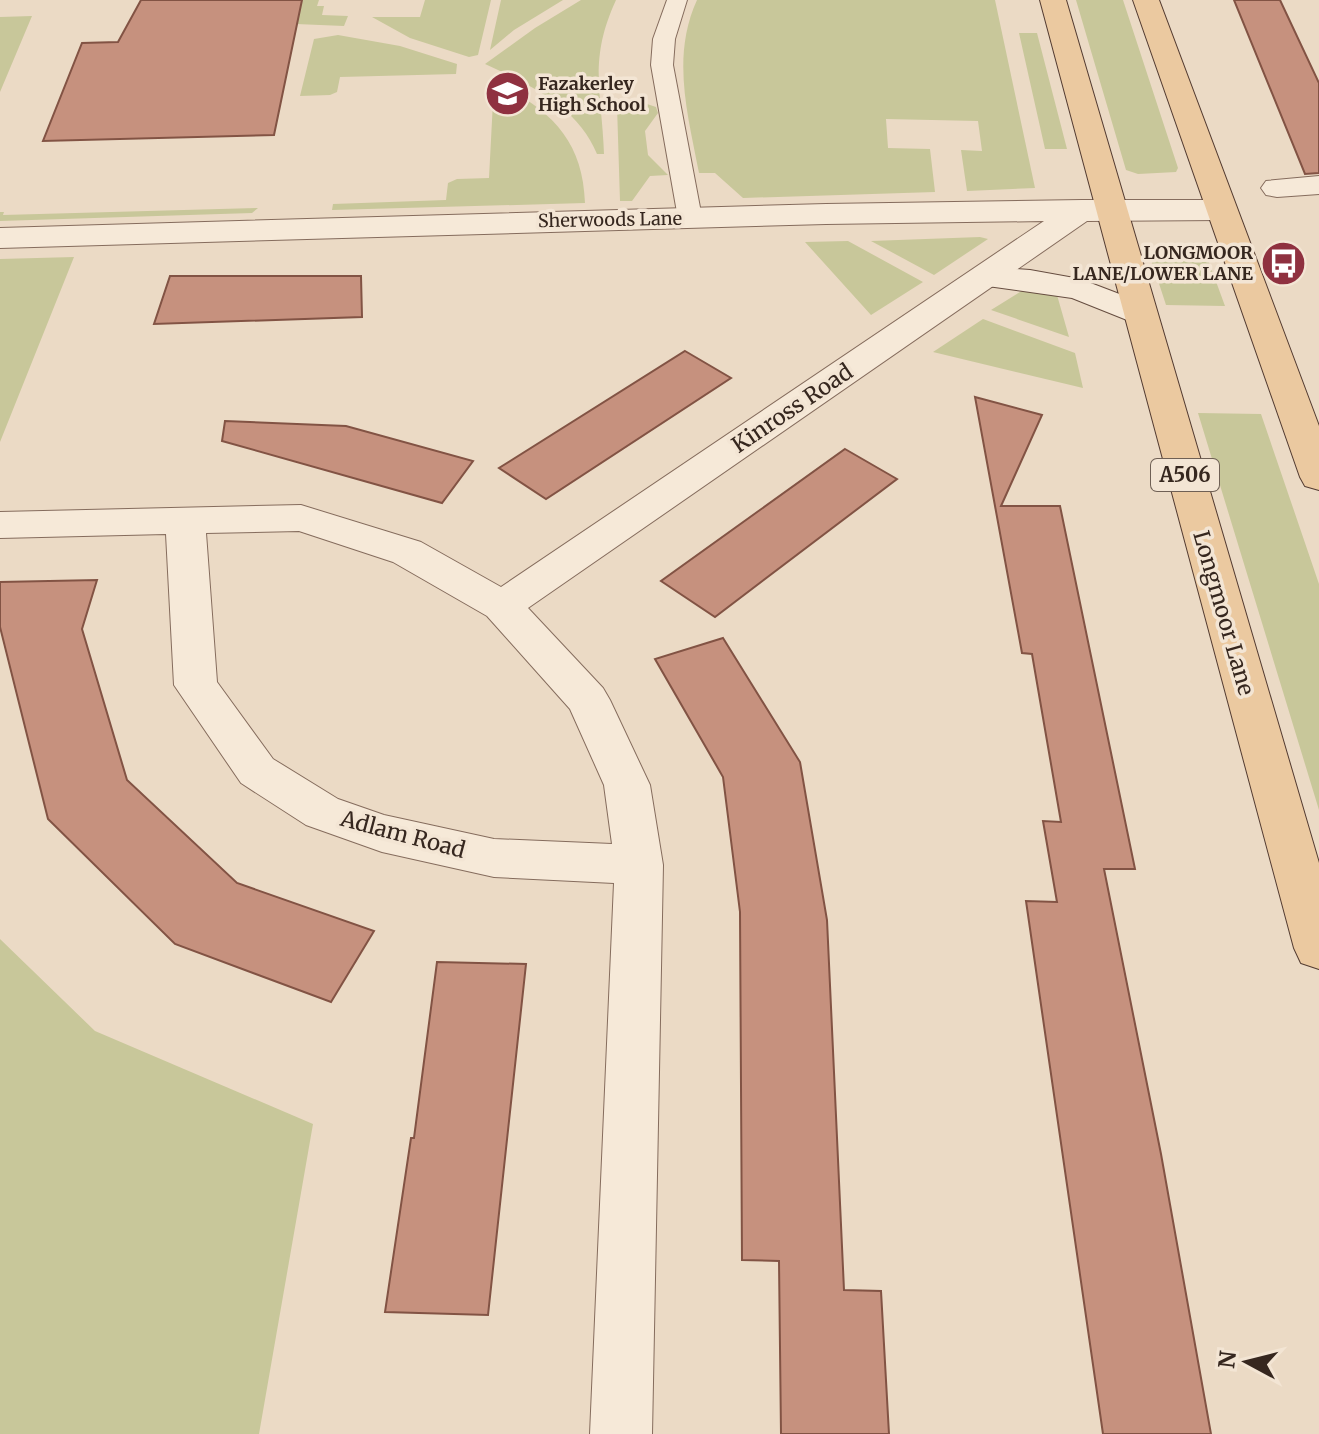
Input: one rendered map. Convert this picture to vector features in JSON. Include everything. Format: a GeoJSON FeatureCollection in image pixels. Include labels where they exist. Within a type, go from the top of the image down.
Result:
{"type":"FeatureCollection","features":[{"type":"Feature","properties":{"kind":"main road","name":"Longmoor Lane"},"geometry":{"type":"LineString","coordinates":[[1053,0],[1097,210],[1139,313],[1319,948]]}},
{"type":"Feature","properties":{"kind":"main road"},"geometry":{"type":"LineString","coordinates":[[1146,0],[1319,477]]}},
{"type":"Feature","properties":{"kind":"street"},"geometry":{"type":"LineString","coordinates":[[1277,188],[1319,185]]}},
{"type":"Feature","properties":{"kind":"street","name":"Kinross Road"},"geometry":{"type":"LineString","coordinates":[[502,606],[985,277],[1097,210]]}},
{"type":"Feature","properties":{"kind":"street","name":"Sherwoods Lane"},"geometry":{"type":"LineString","coordinates":[[0,238],[690,218],[1220,210]]}},
{"type":"Feature","properties":{"kind":"street"},"geometry":{"type":"LineString","coordinates":[[985,277],[1030,280],[1080,289],[1139,313]]}},
{"type":"Feature","properties":{"kind":"street"},"geometry":{"type":"LineString","coordinates":[[0,525],[301,518],[407,552],[502,606],[588,700],[627,785],[639,865],[621,1434]]}},
{"type":"Feature","properties":{"kind":"street","name":"Adlam Road"},"geometry":{"type":"LineString","coordinates":[[185,520],[196,685],[257,771],[322,812],[382,833],[494,858],[639,865]]}},
{"type":"Feature","properties":{"kind":"lane"},"geometry":{"type":"LineString","coordinates":[[677,0],[664,39],[662,65],[690,218]]}},
{"type":"Feature","properties":{"kind":"green space"},"geometry":{"type":"Polygon","coordinates":[[[248,0],[319,0],[317,6],[324,6],[322,15],[348,16],[344,26],[197,20],[248,0]]]}},
{"type":"Feature","properties":{"kind":"green space"},"geometry":{"type":"Polygon","coordinates":[[[425,0],[491,0],[478,55],[469,57],[410,38],[372,17],[420,17],[425,0]]]}},
{"type":"Feature","properties":{"kind":"green space"},"geometry":{"type":"Polygon","coordinates":[[[501,0],[563,0],[514,30],[490,50],[501,0]]]}},
{"type":"Feature","properties":{"kind":"green space"},"geometry":{"type":"Polygon","coordinates":[[[581,0],[616,0],[607,22],[599,59],[604,154],[597,154],[589,137],[565,110],[535,89],[485,64],[581,0]]]}},
{"type":"Feature","properties":{"kind":"green space"},"geometry":{"type":"Polygon","coordinates":[[[697,0],[995,0],[1035,188],[967,191],[961,150],[982,151],[978,121],[886,119],[888,148],[930,149],[935,192],[743,198],[715,173],[699,173],[687,108],[683,64],[689,21],[697,0]]]}},
{"type":"Feature","properties":{"kind":"green space"},"geometry":{"type":"Polygon","coordinates":[[[1076,0],[1123,0],[1178,168],[1176,172],[1138,174],[1126,170],[1076,0]]]}},
{"type":"Feature","properties":{"kind":"green space"},"geometry":{"type":"Polygon","coordinates":[[[32,16],[0,92],[0,17],[32,16]]]}},
{"type":"Feature","properties":{"kind":"green space"},"geometry":{"type":"Polygon","coordinates":[[[1019,33],[1037,33],[1067,149],[1045,149],[1019,33]]]}},
{"type":"Feature","properties":{"kind":"green space"},"geometry":{"type":"Polygon","coordinates":[[[338,35],[400,46],[457,64],[456,74],[340,77],[337,92],[300,96],[314,39],[338,35]]]}},
{"type":"Feature","properties":{"kind":"green space"},"geometry":{"type":"Polygon","coordinates":[[[494,82],[531,103],[559,128],[578,161],[585,203],[332,210],[333,204],[446,200],[448,183],[457,179],[489,178],[494,82]]]}},
{"type":"Feature","properties":{"kind":"green space"},"geometry":{"type":"Polygon","coordinates":[[[647,104],[656,107],[658,113],[645,131],[648,155],[668,175],[650,176],[632,201],[620,201],[617,106],[647,104]]]}},
{"type":"Feature","properties":{"kind":"green space"},"geometry":{"type":"Polygon","coordinates":[[[258,208],[252,213],[0,221],[0,212],[4,212],[3,215],[258,208]]]}},
{"type":"Feature","properties":{"kind":"green space"},"geometry":{"type":"Polygon","coordinates":[[[988,239],[934,275],[871,241],[988,239]]]}},
{"type":"Feature","properties":{"kind":"green space"},"geometry":{"type":"Polygon","coordinates":[[[848,241],[923,282],[871,315],[805,242],[848,241]]]}},
{"type":"Feature","properties":{"kind":"green space"},"geometry":{"type":"Polygon","coordinates":[[[1150,256],[1207,257],[1225,306],[1166,305],[1150,256]]]}},
{"type":"Feature","properties":{"kind":"green space"},"geometry":{"type":"Polygon","coordinates":[[[74,257],[0,442],[0,259],[74,257]]]}},
{"type":"Feature","properties":{"kind":"green space"},"geometry":{"type":"Polygon","coordinates":[[[1023,290],[1057,295],[1069,337],[991,310],[1023,290]]]}},
{"type":"Feature","properties":{"kind":"green space"},"geometry":{"type":"Polygon","coordinates":[[[983,319],[1075,353],[1083,388],[933,352],[983,319]]]}},
{"type":"Feature","properties":{"kind":"green space"},"geometry":{"type":"Polygon","coordinates":[[[1198,413],[1261,414],[1319,584],[1319,810],[1198,413]]]}},
{"type":"Feature","properties":{"kind":"green space"},"geometry":{"type":"Polygon","coordinates":[[[0,939],[95,1031],[313,1124],[259,1434],[0,1434],[0,939]]]}},
{"type":"Feature","properties":{"kind":"building"},"geometry":{"type":"Polygon","coordinates":[[[141,0],[302,0],[274,135],[43,141],[82,43],[118,42],[141,0]]]}},
{"type":"Feature","properties":{"kind":"building"},"geometry":{"type":"Polygon","coordinates":[[[1234,0],[1280,0],[1319,83],[1319,173],[1305,174],[1234,0]]]}},
{"type":"Feature","properties":{"kind":"building"},"geometry":{"type":"Polygon","coordinates":[[[170,276],[361,276],[362,317],[154,324],[170,276]]]}},
{"type":"Feature","properties":{"kind":"building"},"geometry":{"type":"Polygon","coordinates":[[[685,351],[731,378],[546,499],[499,468],[685,351]]]}},
{"type":"Feature","properties":{"kind":"building"},"geometry":{"type":"Polygon","coordinates":[[[975,397],[1042,415],[1001,506],[1060,506],[1135,869],[1104,869],[1161,1154],[1211,1434],[1103,1434],[1026,901],[1057,902],[1043,821],[1061,822],[1032,654],[1022,653],[975,397]]]}},
{"type":"Feature","properties":{"kind":"building"},"geometry":{"type":"Polygon","coordinates":[[[225,421],[346,426],[473,461],[442,503],[222,441],[225,421]]]}},
{"type":"Feature","properties":{"kind":"building"},"geometry":{"type":"Polygon","coordinates":[[[845,449],[897,479],[715,617],[661,581],[845,449]]]}},
{"type":"Feature","properties":{"kind":"building"},"geometry":{"type":"Polygon","coordinates":[[[97,580],[82,629],[127,780],[237,883],[374,931],[331,1002],[175,944],[48,819],[0,627],[0,582],[97,580]]]}},
{"type":"Feature","properties":{"kind":"building"},"geometry":{"type":"Polygon","coordinates":[[[723,638],[800,762],[827,920],[844,1290],[881,1291],[889,1434],[781,1434],[779,1261],[742,1260],[740,912],[723,777],[655,659],[723,638]]]}},
{"type":"Feature","properties":{"kind":"building"},"geometry":{"type":"Polygon","coordinates":[[[437,962],[526,964],[488,1315],[385,1312],[411,1138],[414,1138],[437,962]]]}},
{"type":"Feature","properties":{"kind":"place","name":"Fazakerley High School"},"geometry":{"type":"Point","coordinates":[507,94]}},
{"type":"Feature","properties":{"kind":"place","name":"LONGMOOR LANE/LOWER LANE"},"geometry":{"type":"Point","coordinates":[1284,263]}}]}
